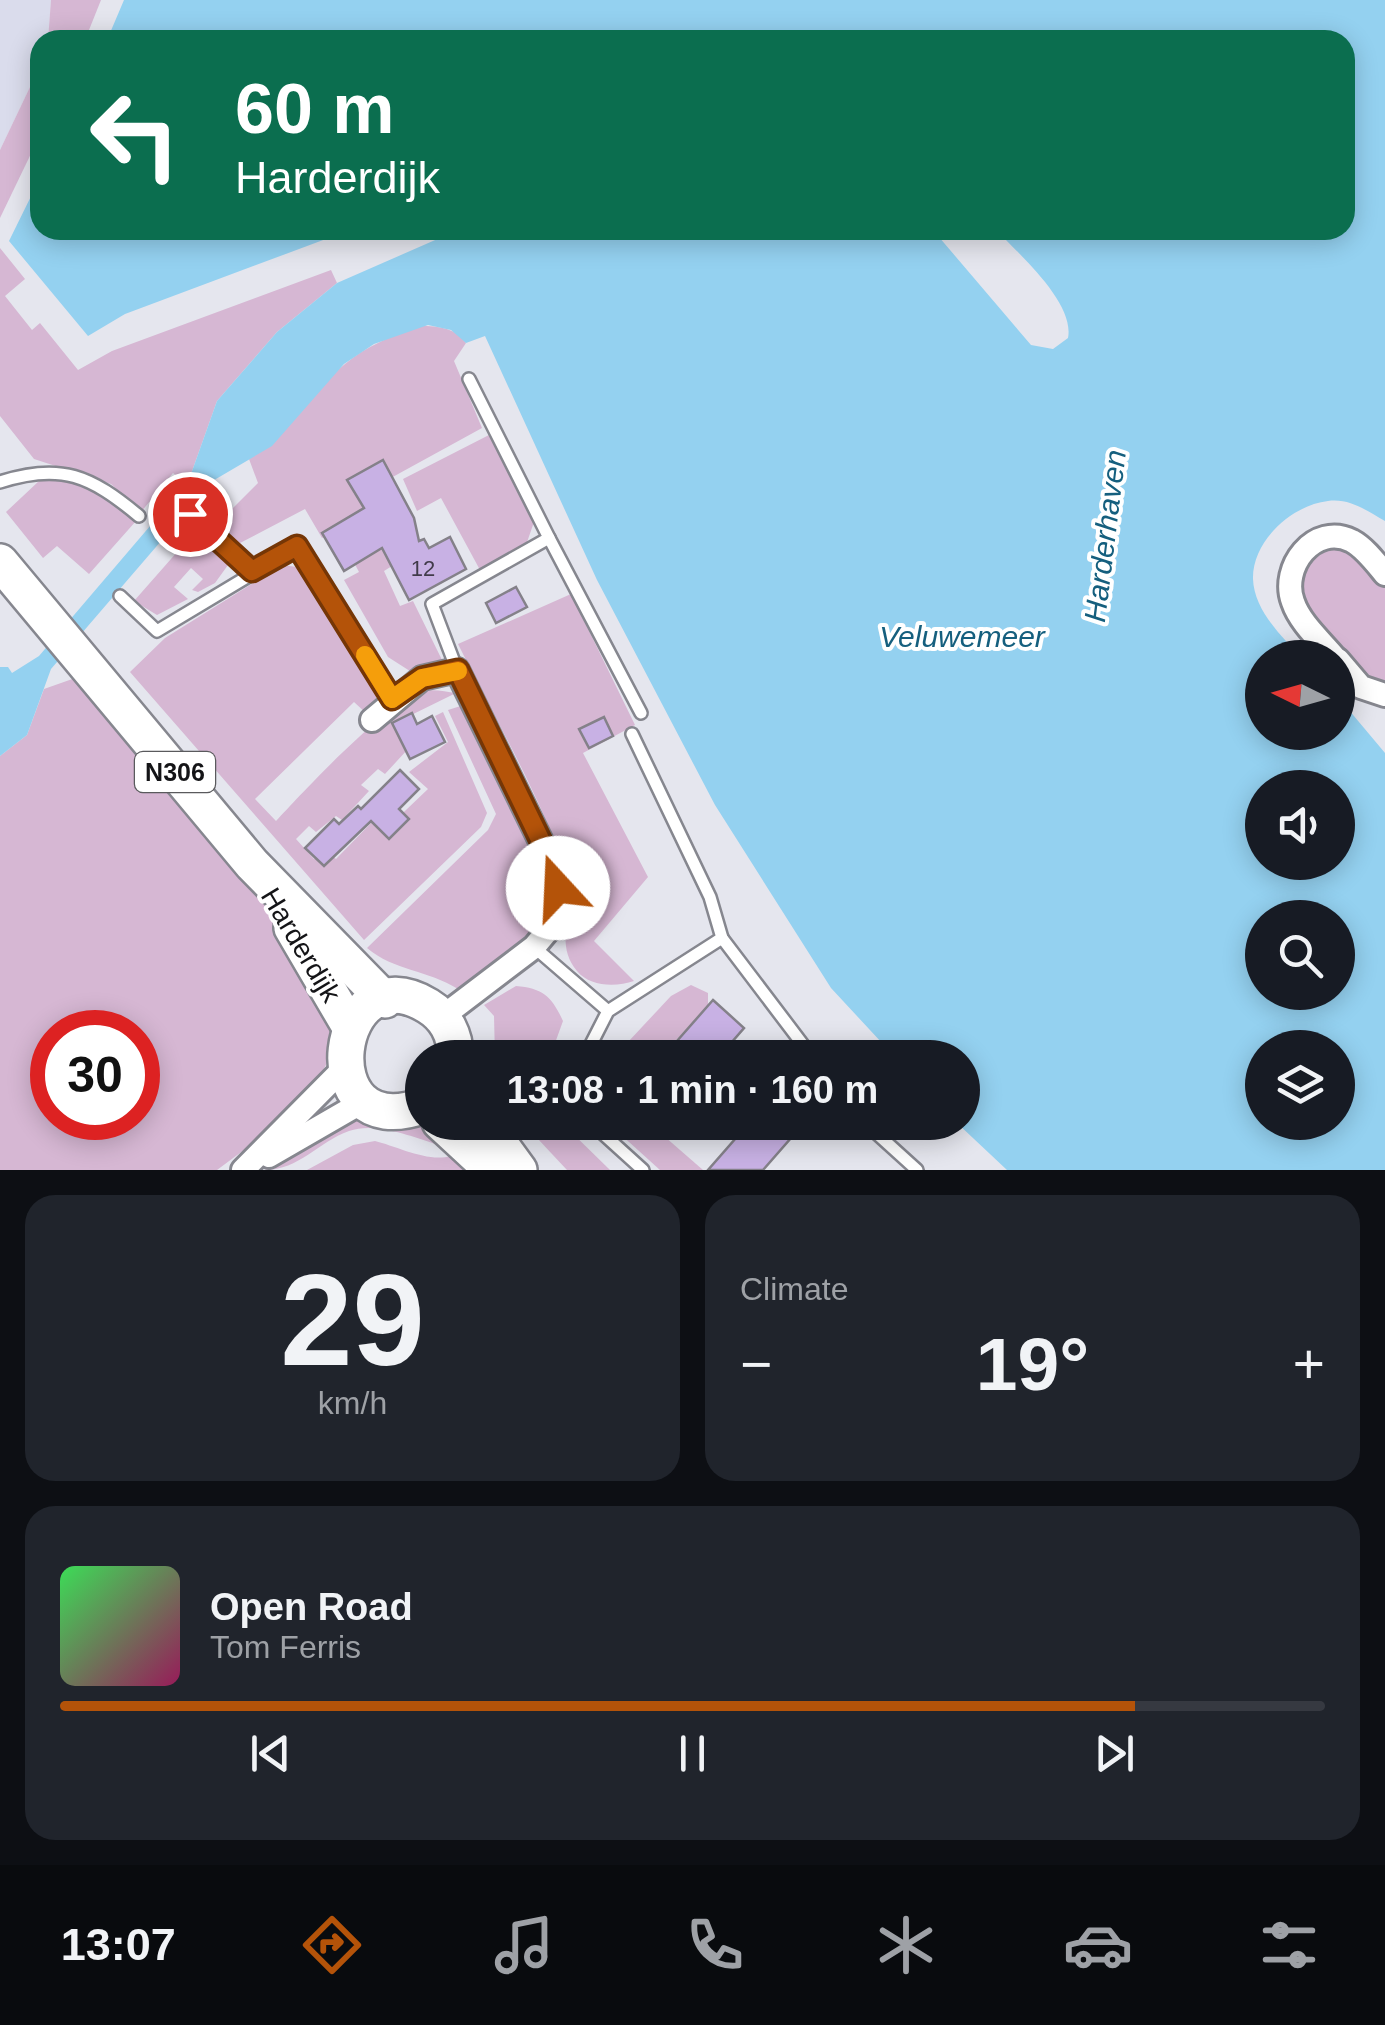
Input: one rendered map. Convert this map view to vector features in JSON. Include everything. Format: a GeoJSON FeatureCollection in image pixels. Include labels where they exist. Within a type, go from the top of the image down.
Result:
{"type":"FeatureCollection","features":[{"type":"Feature","properties":{"kind":"main road","name":"Harderdijk"},"geometry":{"type":"LineString","coordinates":[[0,562],[252,864],[385,1000]]}},
{"type":"Feature","properties":{"kind":"main road","name":"Harderdijk"},"geometry":{"type":"LineString","coordinates":[[252,864],[350,1027]]}},
{"type":"Feature","properties":{"kind":"main road"},"geometry":{"type":"LineString","coordinates":[[405,1110],[366,1100],[344,1068],[342,1055],[350,1027],[366,1009],[385,1000],[414,1000],[442,1017],[453,1040]]}},
{"type":"Feature","properties":{"kind":"main road"},"geometry":{"type":"LineString","coordinates":[[460,1140],[492,1170]]}},
{"type":"Feature","properties":{"kind":"main road"},"geometry":{"type":"LineString","coordinates":[[497,1140],[519,1170]]}},
{"type":"Feature","properties":{"kind":"street"},"geometry":{"type":"LineString","coordinates":[[1320,640],[1298,613],[1288,583],[1290,567],[1312,545],[1335,536],[1353,541],[1385,574]]}},
{"type":"Feature","properties":{"kind":"street"},"geometry":{"type":"LineString","coordinates":[[372,720],[392,699],[422,678],[458,670],[553,866],[557,907],[550,928],[534,947],[442,1017]]}},
{"type":"Feature","properties":{"kind":"street"},"geometry":{"type":"LineString","coordinates":[[1355,681],[1360,687],[1385,695]]}},
{"type":"Feature","properties":{"kind":"street"},"geometry":{"type":"LineString","coordinates":[[244,1170],[344,1068]]}},
{"type":"Feature","properties":{"kind":"street"},"geometry":{"type":"LineString","coordinates":[[244,1170],[366,1100]]}},
{"type":"Feature","properties":{"kind":"lane"},"geometry":{"type":"LineString","coordinates":[[469,379],[641,713]]}},
{"type":"Feature","properties":{"kind":"lane"},"geometry":{"type":"LineString","coordinates":[[0,482],[34,472],[74,474],[105,487],[139,516]]}},
{"type":"Feature","properties":{"kind":"lane"},"geometry":{"type":"LineString","coordinates":[[190,514],[252,571]]}},
{"type":"Feature","properties":{"kind":"lane"},"geometry":{"type":"LineString","coordinates":[[458,670],[432,604],[549,538]]}},
{"type":"Feature","properties":{"kind":"lane"},"geometry":{"type":"LineString","coordinates":[[120,596],[158,630],[297,546],[392,699]]}},
{"type":"Feature","properties":{"kind":"lane"},"geometry":{"type":"LineString","coordinates":[[632,734],[710,897],[722,938],[799,1040]]}},
{"type":"Feature","properties":{"kind":"lane"},"geometry":{"type":"LineString","coordinates":[[593,1040],[608,1011],[722,938]]}},
{"type":"Feature","properties":{"kind":"lane"},"geometry":{"type":"LineString","coordinates":[[534,947],[608,1011]]}},
{"type":"Feature","properties":{"kind":"lane"},"geometry":{"type":"LineString","coordinates":[[610,1140],[642,1170]]}},
{"type":"Feature","properties":{"kind":"lane"},"geometry":{"type":"LineString","coordinates":[[884,1140],[917,1170]]}},
{"type":"Feature","properties":{"kind":"shaded area"},"geometry":{"type":"Polygon","coordinates":[[[0,0],[51,0],[49,30],[30,30],[30,87],[0,150],[0,0]]]}},
{"type":"Feature","properties":{"kind":"shaded area"},"geometry":{"type":"Polygon","coordinates":[[[51,0],[101,0],[89,30],[49,30],[51,0]]]}},
{"type":"Feature","properties":{"kind":"shaded area"},"geometry":{"type":"Polygon","coordinates":[[[30,87],[30,156],[0,218],[0,150],[30,87]]]}},
{"type":"Feature","properties":{"kind":"shaded area"},"geometry":{"type":"Polygon","coordinates":[[[0,248],[25,279],[5,296],[32,330],[40,323],[78,370],[112,351],[331,270],[337,283],[277,332],[217,401],[191,474],[184,482],[173,473],[141,512],[111,484],[34,459],[0,416],[0,248]]]}},
{"type":"Feature","properties":{"kind":"shaded area"},"geometry":{"type":"Polygon","coordinates":[[[416,326],[450,330],[466,343],[454,361],[482,428],[358,496],[392,566],[384,571],[400,606],[413,601],[443,662],[413,673],[388,657],[344,580],[359,572],[337,530],[322,538],[305,509],[240,543],[216,525],[258,483],[249,459],[276,438],[332,375],[361,352],[416,326]]]}},
{"type":"Feature","properties":{"kind":"shaded area"},"geometry":{"type":"Polygon","coordinates":[[[489,435],[534,522],[525,548],[480,570],[441,498],[417,511],[403,479],[489,435]]]}},
{"type":"Feature","properties":{"kind":"shaded area"},"geometry":{"type":"Polygon","coordinates":[[[55,478],[91,485],[136,521],[89,574],[57,546],[43,558],[6,512],[39,481],[55,478]]]}},
{"type":"Feature","properties":{"kind":"shaded area"},"geometry":{"type":"Polygon","coordinates":[[[193,534],[228,565],[215,583],[198,592],[192,590],[203,579],[191,568],[174,587],[188,599],[157,615],[134,601],[193,534]]]}},
{"type":"Feature","properties":{"kind":"shaded area"},"geometry":{"type":"Polygon","coordinates":[[[1340,544],[1385,584],[1385,689],[1375,688],[1355,665],[1355,640],[1332,640],[1304,608],[1299,571],[1311,553],[1340,544]]]}},
{"type":"Feature","properties":{"kind":"shaded area"},"geometry":{"type":"Polygon","coordinates":[[[282,565],[297,567],[310,577],[376,690],[376,700],[367,714],[354,702],[255,799],[276,821],[389,711],[425,691],[437,690],[456,693],[395,723],[408,749],[385,774],[378,769],[361,785],[369,791],[342,820],[336,816],[316,832],[309,826],[296,839],[314,859],[325,850],[336,859],[373,821],[384,831],[428,789],[409,772],[448,742],[435,716],[443,712],[487,813],[481,827],[364,940],[130,672],[165,638],[282,565]]]}},
{"type":"Feature","properties":{"kind":"shaded area"},"geometry":{"type":"Polygon","coordinates":[[[571,594],[635,725],[583,753],[648,877],[594,941],[634,981],[619,984],[589,980],[570,960],[565,936],[567,874],[530,786],[458,644],[571,594]]]}},
{"type":"Feature","properties":{"kind":"shaded area"},"geometry":{"type":"Polygon","coordinates":[[[78,677],[249,880],[295,946],[333,1018],[327,1063],[320,1076],[260,1138],[217,1170],[0,1170],[0,756],[27,735],[44,689],[78,677]]]}},
{"type":"Feature","properties":{"kind":"shaded area"},"geometry":{"type":"Polygon","coordinates":[[[467,704],[532,837],[543,865],[550,905],[523,938],[458,989],[388,961],[367,948],[488,830],[496,814],[448,710],[467,704]]]}},
{"type":"Feature","properties":{"kind":"shaded area"},"geometry":{"type":"Polygon","coordinates":[[[691,985],[708,993],[708,1006],[676,1040],[630,1040],[671,996],[691,985]]]}},
{"type":"Feature","properties":{"kind":"shaded area"},"geometry":{"type":"Polygon","coordinates":[[[516,986],[533,989],[546,995],[563,1021],[556,1040],[495,1040],[494,1016],[484,1005],[516,986]]]}},
{"type":"Feature","properties":{"kind":"shaded area"},"geometry":{"type":"Polygon","coordinates":[[[356,1115],[405,1119],[405,1135],[360,1128],[338,1136],[298,1161],[265,1170],[356,1115]]]}},
{"type":"Feature","properties":{"kind":"shaded area"},"geometry":{"type":"Polygon","coordinates":[[[539,1140],[579,1140],[610,1170],[567,1170],[539,1140]]]}},
{"type":"Feature","properties":{"kind":"shaded area"},"geometry":{"type":"Polygon","coordinates":[[[627,1140],[669,1140],[703,1170],[660,1170],[627,1140]]]}},
{"type":"Feature","properties":{"kind":"shaded area"},"geometry":{"type":"Polygon","coordinates":[[[375,1141],[431,1157],[461,1150],[482,1170],[307,1170],[353,1145],[375,1141]]]}},
{"type":"Feature","properties":{"kind":"water","name":"Veluwemeer"},"geometry":{"type":"Polygon","coordinates":[[[124,0],[1385,0],[1385,521],[1344,501],[1314,504],[1288,517],[1259,551],[1253,579],[1258,601],[1285,640],[1245,640],[1245,750],[1355,750],[1355,717],[1385,753],[1385,1170],[1007,1170],[975,1140],[980,1140],[980,1040],[879,1040],[831,988],[715,805],[597,580],[485,336],[466,343],[451,330],[428,325],[374,344],[344,364],[272,446],[204,486],[185,520],[180,519],[51,669],[27,735],[0,756],[0,667],[8,667],[12,673],[39,656],[191,474],[217,401],[277,332],[337,283],[435,240],[942,240],[1031,345],[1053,349],[1068,338],[1068,324],[1043,280],[1006,240],[1355,240],[1355,30],[111,30],[124,0]]]}},
{"type":"Feature","properties":{"kind":"water"},"geometry":{"type":"Polygon","coordinates":[[[30,198],[30,240],[323,240],[125,314],[88,336],[9,241],[30,198]]]}},
{"type":"Feature","properties":{"kind":"building"},"geometry":{"type":"Polygon","coordinates":[[[383,460],[414,518],[419,541],[424,539],[429,548],[450,537],[466,569],[409,600],[382,548],[344,571],[322,533],[364,508],[347,480],[383,460]]]}},
{"type":"Feature","properties":{"kind":"building"},"geometry":{"type":"Polygon","coordinates":[[[516,587],[527,607],[496,623],[486,603],[516,587]]]}},
{"type":"Feature","properties":{"kind":"building"},"geometry":{"type":"Polygon","coordinates":[[[412,713],[417,724],[432,716],[445,742],[410,759],[392,723],[412,713]]]}},
{"type":"Feature","properties":{"kind":"building"},"geometry":{"type":"Polygon","coordinates":[[[604,717],[613,736],[589,748],[579,729],[604,717]]]}},
{"type":"Feature","properties":{"kind":"building"},"geometry":{"type":"Polygon","coordinates":[[[400,770],[419,789],[399,809],[409,819],[389,839],[371,821],[324,866],[305,848],[334,819],[339,824],[358,806],[361,809],[400,770]]]}},
{"type":"Feature","properties":{"kind":"building"},"geometry":{"type":"Polygon","coordinates":[[[713,1000],[744,1028],[734,1040],[678,1040],[713,1000]]]}},
{"type":"Feature","properties":{"kind":"building"},"geometry":{"type":"Polygon","coordinates":[[[734,1140],[789,1140],[763,1170],[708,1170],[734,1140]]]}},
{"type":"Feature","properties":{"kind":"slow traffic"},"geometry":{"type":"LineString","coordinates":[[365,655],[392,699],[422,678],[440,671],[458,671]]}},
{"type":"Feature","properties":{"kind":"route"},"geometry":{"type":"LineString","coordinates":[[190,514],[252,571],[297,546],[392,699],[422,678],[458,670],[553,866],[558,888]]}},
{"type":"Feature","properties":{"kind":"water label","name":"Harderhaven"},"geometry":{"type":"Point","coordinates":[1105,536]}}]}
